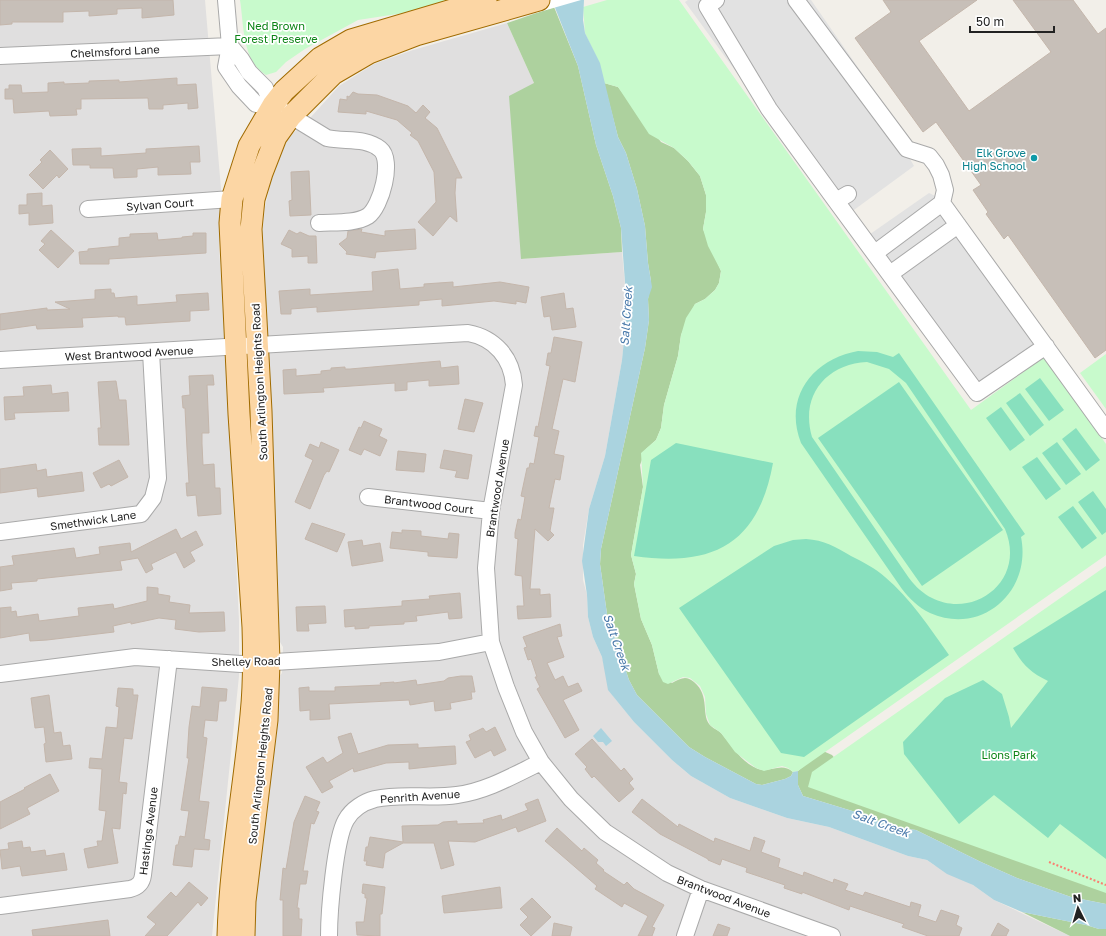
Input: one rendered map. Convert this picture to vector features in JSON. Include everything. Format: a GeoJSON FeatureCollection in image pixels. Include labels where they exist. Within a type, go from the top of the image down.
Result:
{"type":"FeatureCollection","features":[{"type":"Feature","properties":{"kind":"main road","name":"South Arlington Heights Road"},"geometry":{"type":"LineString","coordinates":[[228,936],[234,856],[251,714],[262,662],[254,627],[230,257],[232,199],[249,146],[273,105],[284,91],[320,58],[351,40],[486,0]]}},
{"type":"Feature","properties":{"kind":"main road","name":"South Arlington Heights Road"},"geometry":{"type":"LineString","coordinates":[[244,936],[246,894],[267,720],[262,662],[258,345],[251,229],[254,199],[262,173],[276,137],[291,116],[333,74],[369,53],[416,35],[536,1]]}},
{"type":"Feature","properties":{"kind":"street"},"geometry":{"type":"LineString","coordinates":[[226,0],[230,46],[226,67],[239,86],[256,104],[273,105],[327,138],[366,142],[380,149],[385,156],[387,162],[384,186],[373,211],[367,216],[354,220],[319,223]]}},
{"type":"Feature","properties":{"kind":"street"},"geometry":{"type":"LineString","coordinates":[[716,0],[707,6],[769,109],[842,197],[875,253],[977,393],[1046,346]]}},
{"type":"Feature","properties":{"kind":"street"},"geometry":{"type":"LineString","coordinates":[[796,0],[907,149],[929,156],[941,175],[945,190],[942,203],[875,253]]}},
{"type":"Feature","properties":{"kind":"street","name":"Chelmsford Lane"},"geometry":{"type":"LineString","coordinates":[[0,56],[230,46]]}},
{"type":"Feature","properties":{"kind":"street","name":"Sylvan Court"},"geometry":{"type":"LineString","coordinates":[[88,209],[232,199]]}},
{"type":"Feature","properties":{"kind":"street"},"geometry":{"type":"LineString","coordinates":[[942,203],[1106,430]]}},
{"type":"Feature","properties":{"kind":"street"},"geometry":{"type":"LineString","coordinates":[[890,274],[958,225]]}},
{"type":"Feature","properties":{"kind":"street","name":"Brantwood Avenue"},"geometry":{"type":"LineString","coordinates":[[258,345],[468,333],[491,341],[508,360],[514,385],[491,511],[486,568],[491,642],[506,686],[522,725],[541,762],[571,799],[605,832],[667,873],[701,889],[832,936]]}},
{"type":"Feature","properties":{"kind":"street","name":"West Brantwood Avenue"},"geometry":{"type":"LineString","coordinates":[[0,360],[258,345]]}},
{"type":"Feature","properties":{"kind":"street","name":"Smethwick Lane"},"geometry":{"type":"LineString","coordinates":[[0,532],[141,514],[153,498],[158,478],[151,352]]}},
{"type":"Feature","properties":{"kind":"street","name":"Brantwood Court"},"geometry":{"type":"LineString","coordinates":[[368,497],[491,511]]}},
{"type":"Feature","properties":{"kind":"street","name":"Shelley Road"},"geometry":{"type":"LineString","coordinates":[[0,674],[135,657],[223,664],[439,652],[491,642]]}},
{"type":"Feature","properties":{"kind":"street","name":"Hastings Avenue"},"geometry":{"type":"LineString","coordinates":[[0,906],[130,889],[135,888],[141,882],[144,875],[169,659]]}},
{"type":"Feature","properties":{"kind":"street","name":"Penrith Avenue"},"geometry":{"type":"LineString","coordinates":[[329,936],[331,902],[340,835],[347,818],[359,806],[383,798],[456,795],[482,790],[541,762]]}},
{"type":"Feature","properties":{"kind":"street"},"geometry":{"type":"LineString","coordinates":[[685,936],[701,889]]}},
{"type":"Feature","properties":{"kind":"path"},"geometry":{"type":"LineString","coordinates":[[1049,862],[1106,885]]}},
{"type":"Feature","properties":{"kind":"shaded area"},"geometry":{"type":"Polygon","coordinates":[[[0,0],[205,0],[221,189],[219,247],[239,620],[239,676],[212,936],[0,936],[0,0]]]}},
{"type":"Feature","properties":{"kind":"shaded area"},"geometry":{"type":"Polygon","coordinates":[[[688,0],[811,0],[912,145],[910,159],[914,166],[843,218],[685,2],[688,0]]]}},
{"type":"Feature","properties":{"kind":"shaded area"},"geometry":{"type":"Polygon","coordinates":[[[507,23],[534,83],[521,259],[622,252],[626,296],[622,360],[605,456],[589,509],[583,545],[583,580],[587,595],[588,617],[593,637],[602,657],[613,696],[634,722],[672,760],[691,776],[730,798],[787,818],[829,827],[908,856],[927,860],[973,885],[994,900],[1070,936],[251,936],[279,677],[282,673],[283,647],[277,637],[267,361],[269,358],[268,330],[265,326],[261,244],[265,207],[271,181],[284,146],[292,134],[311,117],[339,86],[374,64],[413,50],[507,23]]]}},
{"type":"Feature","properties":{"kind":"shaded area"},"geometry":{"type":"Polygon","coordinates":[[[929,193],[954,205],[1054,346],[974,402],[863,239],[929,193]]]}},
{"type":"Feature","properties":{"kind":"green space","name":"Ned Brown Forest Preserve"},"geometry":{"type":"Polygon","coordinates":[[[240,0],[454,0],[417,11],[358,20],[305,49],[286,62],[276,72],[266,75],[258,69],[248,52],[240,0]]]}},
{"type":"Feature","properties":{"kind":"green space"},"geometry":{"type":"Polygon","coordinates":[[[607,0],[679,0],[971,410],[1044,357],[1106,444],[1106,555],[798,771],[793,772],[782,766],[764,771],[756,768],[735,752],[721,733],[710,725],[706,714],[705,697],[700,686],[690,678],[683,677],[668,684],[663,682],[659,674],[652,645],[641,619],[634,584],[636,574],[631,555],[643,487],[641,453],[656,440],[661,428],[664,405],[678,356],[681,335],[686,318],[695,304],[705,299],[715,290],[719,283],[721,271],[708,246],[703,229],[706,212],[706,195],[700,176],[688,161],[674,148],[649,134],[618,87],[604,83],[599,63],[585,33],[583,7],[607,0]]]}},
{"type":"Feature","properties":{"kind":"green space"},"geometry":{"type":"Polygon","coordinates":[[[554,7],[578,66],[596,145],[613,196],[621,228],[622,252],[521,259],[509,96],[534,83],[507,23],[554,7]]]}},
{"type":"Feature","properties":{"kind":"green space"},"geometry":{"type":"Polygon","coordinates":[[[604,83],[618,87],[661,142],[674,148],[688,161],[700,176],[706,195],[706,212],[703,229],[721,271],[719,283],[715,290],[705,299],[695,304],[681,335],[678,356],[664,405],[661,428],[656,440],[646,449],[640,465],[643,487],[631,555],[636,574],[634,584],[641,619],[652,645],[659,674],[672,683],[683,678],[688,678],[694,682],[702,693],[708,722],[712,727],[721,733],[741,757],[750,765],[761,770],[784,768],[793,772],[791,776],[785,779],[762,785],[756,784],[689,747],[637,695],[629,680],[607,614],[600,564],[601,549],[645,348],[649,320],[648,299],[651,281],[645,226],[637,189],[626,153],[618,137],[604,83]]]}},
{"type":"Feature","properties":{"kind":"green space"},"geometry":{"type":"Polygon","coordinates":[[[858,351],[877,352],[893,357],[899,353],[1025,534],[1021,537],[1022,557],[1019,575],[1011,591],[999,604],[985,613],[968,618],[949,619],[930,613],[914,602],[902,589],[801,443],[796,426],[796,410],[799,396],[815,371],[842,355],[858,351]],[[867,362],[852,364],[839,369],[828,376],[813,396],[809,422],[812,437],[909,578],[926,595],[945,603],[964,603],[982,598],[997,587],[1007,571],[1010,551],[1005,529],[906,383],[889,369],[867,362]]]}},
{"type":"Feature","properties":{"kind":"green space"},"geometry":{"type":"Polygon","coordinates":[[[1106,354],[1106,409],[1080,373],[1106,354]]]}},
{"type":"Feature","properties":{"kind":"green space"},"geometry":{"type":"Polygon","coordinates":[[[1040,378],[1064,410],[1049,421],[1025,389],[1040,378]]]}},
{"type":"Feature","properties":{"kind":"green space"},"geometry":{"type":"Polygon","coordinates":[[[899,382],[1003,530],[922,586],[818,438],[899,382]]]}},
{"type":"Feature","properties":{"kind":"green space"},"geometry":{"type":"Polygon","coordinates":[[[1020,393],[1044,425],[1030,436],[1006,403],[1020,393]]]}},
{"type":"Feature","properties":{"kind":"green space"},"geometry":{"type":"Polygon","coordinates":[[[1001,407],[1025,440],[1010,451],[986,418],[1001,407]]]}},
{"type":"Feature","properties":{"kind":"green space"},"geometry":{"type":"Polygon","coordinates":[[[1076,428],[1100,460],[1086,471],[1062,439],[1076,428]]]}},
{"type":"Feature","properties":{"kind":"green space"},"geometry":{"type":"Polygon","coordinates":[[[1057,442],[1081,474],[1066,485],[1042,453],[1057,442]]]}},
{"type":"Feature","properties":{"kind":"green space"},"geometry":{"type":"Polygon","coordinates":[[[676,443],[773,463],[766,491],[756,514],[743,531],[728,544],[709,553],[687,558],[662,559],[634,556],[651,460],[676,443]]]}},
{"type":"Feature","properties":{"kind":"green space"},"geometry":{"type":"Polygon","coordinates":[[[1037,457],[1061,489],[1046,500],[1022,467],[1037,457]]]}},
{"type":"Feature","properties":{"kind":"green space"},"geometry":{"type":"Polygon","coordinates":[[[1093,491],[1106,509],[1106,532],[1102,535],[1078,502],[1093,491]]]}},
{"type":"Feature","properties":{"kind":"green space"},"geometry":{"type":"Polygon","coordinates":[[[1073,506],[1097,538],[1082,549],[1058,517],[1073,506]]]}},
{"type":"Feature","properties":{"kind":"green space"},"geometry":{"type":"Polygon","coordinates":[[[806,539],[824,542],[835,547],[869,565],[881,574],[903,594],[949,655],[804,757],[781,753],[679,608],[774,546],[793,540],[806,539]]]}},
{"type":"Feature","properties":{"kind":"green space","name":"Lions Park"},"geometry":{"type":"Polygon","coordinates":[[[1106,566],[1106,893],[808,787],[812,772],[1106,566]]]}},
{"type":"Feature","properties":{"kind":"green space"},"geometry":{"type":"Polygon","coordinates":[[[1106,590],[1106,859],[1060,824],[1048,838],[994,795],[959,824],[904,754],[903,742],[945,698],[983,680],[1002,694],[1011,728],[1048,681],[1028,668],[1013,648],[1106,590]]]}},
{"type":"Feature","properties":{"kind":"green space"},"geometry":{"type":"Polygon","coordinates":[[[823,751],[832,755],[842,767],[1106,881],[1106,904],[1071,897],[1017,878],[916,830],[893,827],[859,813],[803,796],[798,785],[798,771],[817,754],[823,751]]]}},
{"type":"Feature","properties":{"kind":"green space"},"geometry":{"type":"Polygon","coordinates":[[[1022,912],[1099,929],[1106,929],[1106,936],[1070,936],[1022,912]]]}},
{"type":"Feature","properties":{"kind":"water","name":"Salt Creek"},"geometry":{"type":"Polygon","coordinates":[[[552,0],[584,0],[583,20],[585,33],[600,63],[618,137],[626,153],[637,189],[645,226],[648,263],[652,287],[648,299],[649,320],[645,348],[601,549],[600,564],[607,614],[629,680],[637,695],[689,747],[756,784],[762,785],[785,779],[791,776],[793,772],[798,771],[798,785],[803,796],[859,813],[893,827],[916,830],[1017,878],[1071,897],[1106,904],[1106,929],[1099,929],[1022,912],[994,900],[973,885],[947,874],[927,860],[908,856],[829,827],[787,818],[730,798],[691,776],[672,760],[634,722],[608,690],[602,657],[593,637],[588,617],[587,595],[582,561],[589,509],[605,456],[622,360],[626,296],[621,228],[613,196],[596,145],[578,66],[552,0]]]}},
{"type":"Feature","properties":{"kind":"water"},"geometry":{"type":"Polygon","coordinates":[[[601,728],[612,741],[606,746],[603,742],[598,742],[593,736],[601,728]]]}},
{"type":"Feature","properties":{"kind":"pier"},"geometry":{"type":"Polygon","coordinates":[[[532,0],[581,0],[536,13],[532,0]]]}},
{"type":"Feature","properties":{"kind":"building"},"geometry":{"type":"Polygon","coordinates":[[[0,0],[173,0],[174,15],[142,18],[142,8],[117,9],[117,14],[89,16],[89,11],[63,12],[63,22],[12,22],[12,24],[0,25],[0,0]]]}},
{"type":"Feature","properties":{"kind":"building","name":"Elk Grove High School"},"geometry":{"type":"Polygon","coordinates":[[[883,0],[977,0],[919,41],[969,111],[1051,52],[1013,0],[1073,0],[1098,34],[1106,28],[1106,350],[1095,358],[1008,235],[1004,239],[986,214],[988,212],[973,190],[981,185],[936,122],[923,132],[855,38],[891,12],[883,0]]]}},
{"type":"Feature","properties":{"kind":"building"},"geometry":{"type":"Polygon","coordinates":[[[177,78],[177,85],[196,84],[198,108],[188,109],[188,103],[163,105],[163,109],[149,109],[148,98],[81,99],[81,109],[76,109],[77,115],[50,116],[49,111],[14,113],[13,99],[5,99],[5,89],[9,89],[9,85],[21,85],[22,93],[48,92],[48,83],[89,83],[89,81],[119,80],[119,82],[177,78]]]}},
{"type":"Feature","properties":{"kind":"building"},"geometry":{"type":"Polygon","coordinates":[[[353,92],[358,94],[377,95],[408,106],[416,113],[423,105],[430,112],[425,118],[437,128],[462,178],[456,178],[455,193],[457,222],[450,216],[433,236],[418,222],[436,202],[434,172],[418,141],[410,135],[412,133],[397,120],[366,111],[366,114],[338,112],[340,99],[347,100],[347,96],[349,97],[353,92]]]}},
{"type":"Feature","properties":{"kind":"building"},"geometry":{"type":"Polygon","coordinates":[[[199,146],[200,162],[190,162],[191,174],[158,175],[158,167],[137,169],[137,177],[114,178],[113,168],[90,168],[90,165],[73,165],[72,149],[101,148],[101,156],[146,153],[146,149],[199,146]]]}},
{"type":"Feature","properties":{"kind":"building"},"geometry":{"type":"Polygon","coordinates":[[[50,150],[68,169],[59,178],[57,175],[43,189],[29,175],[42,162],[40,160],[50,150]]]}},
{"type":"Feature","properties":{"kind":"building"},"geometry":{"type":"Polygon","coordinates":[[[309,171],[311,215],[290,216],[289,201],[292,200],[291,172],[309,171]]]}},
{"type":"Feature","properties":{"kind":"building"},"geometry":{"type":"Polygon","coordinates":[[[42,193],[42,206],[52,205],[53,223],[29,225],[29,213],[19,214],[19,205],[27,205],[27,194],[42,193]]]}},
{"type":"Feature","properties":{"kind":"building"},"geometry":{"type":"Polygon","coordinates":[[[362,229],[361,232],[385,236],[385,231],[415,229],[416,249],[376,252],[375,258],[346,254],[347,252],[339,244],[347,238],[348,231],[362,229]]]}},
{"type":"Feature","properties":{"kind":"building"},"geometry":{"type":"Polygon","coordinates":[[[51,230],[74,251],[58,268],[39,250],[45,244],[41,241],[51,230]]]}},
{"type":"Feature","properties":{"kind":"building"},"geometry":{"type":"Polygon","coordinates":[[[289,230],[297,234],[300,232],[309,236],[316,236],[317,263],[308,263],[308,256],[292,257],[292,249],[281,244],[289,230]]]}},
{"type":"Feature","properties":{"kind":"building"},"geometry":{"type":"Polygon","coordinates":[[[157,233],[158,240],[193,236],[193,233],[206,233],[206,253],[109,259],[109,264],[80,264],[79,252],[88,251],[88,249],[119,246],[119,238],[130,237],[130,234],[157,233]]]}},
{"type":"Feature","properties":{"kind":"building"},"geometry":{"type":"Polygon","coordinates":[[[398,269],[400,289],[424,287],[424,284],[453,282],[453,287],[500,282],[529,287],[526,303],[516,301],[516,304],[494,301],[442,306],[442,299],[419,301],[419,305],[317,312],[317,307],[291,309],[291,314],[281,314],[279,291],[310,289],[310,295],[373,291],[372,272],[398,269]]]}},
{"type":"Feature","properties":{"kind":"building"},"geometry":{"type":"Polygon","coordinates":[[[111,289],[111,293],[114,293],[115,298],[137,296],[137,305],[177,302],[176,295],[208,293],[209,310],[190,311],[190,321],[126,325],[125,317],[118,316],[82,318],[83,327],[37,329],[36,325],[0,330],[0,314],[47,308],[47,310],[70,309],[55,302],[95,299],[95,290],[111,289]]]}},
{"type":"Feature","properties":{"kind":"building"},"geometry":{"type":"Polygon","coordinates":[[[564,293],[566,309],[573,308],[576,327],[552,330],[550,316],[544,317],[541,297],[564,293]]]}},
{"type":"Feature","properties":{"kind":"building"},"geometry":{"type":"Polygon","coordinates":[[[554,337],[582,342],[575,382],[563,379],[552,429],[559,431],[554,454],[564,456],[560,480],[555,479],[549,508],[554,508],[550,531],[554,535],[548,541],[535,529],[530,589],[540,589],[540,595],[550,594],[551,617],[518,619],[517,606],[524,606],[522,576],[515,575],[518,539],[515,538],[515,533],[518,519],[521,520],[525,497],[521,496],[527,468],[529,468],[530,463],[534,464],[539,437],[534,436],[536,426],[538,427],[550,366],[546,365],[548,353],[551,353],[554,337]]]}},
{"type":"Feature","properties":{"kind":"building"},"geometry":{"type":"Polygon","coordinates":[[[440,361],[441,368],[458,366],[459,384],[429,386],[429,380],[407,382],[407,390],[395,391],[395,383],[323,388],[324,392],[284,394],[283,370],[296,369],[296,376],[321,374],[321,371],[331,370],[331,368],[345,367],[345,369],[350,369],[440,361]]]}},
{"type":"Feature","properties":{"kind":"building"},"geometry":{"type":"Polygon","coordinates":[[[213,375],[214,385],[207,385],[209,433],[202,433],[203,465],[214,464],[215,488],[220,488],[221,514],[198,516],[196,495],[187,496],[186,483],[189,483],[185,408],[183,408],[182,396],[190,395],[189,376],[213,375]]]}},
{"type":"Feature","properties":{"kind":"building"},"geometry":{"type":"Polygon","coordinates":[[[116,381],[119,400],[126,400],[129,445],[99,445],[98,428],[101,428],[98,382],[116,381]]]}},
{"type":"Feature","properties":{"kind":"building"},"geometry":{"type":"Polygon","coordinates":[[[51,385],[52,394],[68,392],[69,411],[14,413],[15,419],[5,420],[4,397],[24,396],[23,387],[51,385]]]}},
{"type":"Feature","properties":{"kind":"building"},"geometry":{"type":"Polygon","coordinates":[[[465,399],[483,403],[474,432],[458,429],[465,399]]]}},
{"type":"Feature","properties":{"kind":"building"},"geometry":{"type":"Polygon","coordinates":[[[364,421],[382,429],[379,436],[387,440],[380,456],[364,449],[361,455],[349,450],[359,427],[361,428],[364,421]]]}},
{"type":"Feature","properties":{"kind":"building"},"geometry":{"type":"Polygon","coordinates":[[[321,442],[339,450],[329,472],[327,471],[324,475],[310,509],[295,502],[313,460],[305,456],[310,444],[319,448],[321,442]]]}},
{"type":"Feature","properties":{"kind":"building"},"geometry":{"type":"Polygon","coordinates":[[[444,450],[472,455],[468,479],[455,477],[457,471],[440,468],[444,450]]]}},
{"type":"Feature","properties":{"kind":"building"},"geometry":{"type":"Polygon","coordinates":[[[398,451],[426,454],[424,472],[396,470],[398,451]]]}},
{"type":"Feature","properties":{"kind":"building"},"geometry":{"type":"Polygon","coordinates":[[[119,460],[128,477],[111,486],[109,484],[101,488],[93,473],[119,460]]]}},
{"type":"Feature","properties":{"kind":"building"},"geometry":{"type":"Polygon","coordinates":[[[36,464],[37,471],[46,469],[47,477],[82,472],[84,491],[38,497],[37,488],[0,493],[0,469],[36,464]]]}},
{"type":"Feature","properties":{"kind":"building"},"geometry":{"type":"Polygon","coordinates":[[[312,523],[345,534],[337,552],[305,539],[312,523]]]}},
{"type":"Feature","properties":{"kind":"building"},"geometry":{"type":"Polygon","coordinates":[[[176,529],[181,539],[196,531],[203,545],[190,552],[195,561],[184,568],[176,552],[151,564],[153,569],[146,573],[138,558],[120,561],[122,570],[11,583],[12,589],[0,591],[0,567],[14,565],[12,556],[74,548],[76,558],[100,554],[99,547],[130,543],[131,552],[176,529]]]}},
{"type":"Feature","properties":{"kind":"building"},"geometry":{"type":"Polygon","coordinates":[[[402,530],[421,531],[421,536],[448,539],[449,533],[459,534],[457,558],[428,556],[428,552],[390,548],[392,532],[402,533],[402,530]]]}},
{"type":"Feature","properties":{"kind":"building"},"geometry":{"type":"Polygon","coordinates":[[[362,540],[363,546],[380,543],[383,561],[352,566],[348,542],[362,540]]]}},
{"type":"Feature","properties":{"kind":"building"},"geometry":{"type":"Polygon","coordinates":[[[147,587],[158,588],[158,594],[170,596],[169,602],[190,605],[189,613],[224,612],[225,631],[199,632],[175,629],[176,620],[159,618],[113,626],[114,632],[30,641],[29,633],[0,638],[0,608],[11,607],[11,612],[16,611],[17,617],[38,614],[39,621],[79,616],[78,608],[113,604],[114,609],[147,601],[147,587]]]}},
{"type":"Feature","properties":{"kind":"building"},"geometry":{"type":"Polygon","coordinates":[[[460,593],[462,618],[449,619],[448,612],[416,616],[417,621],[404,622],[404,624],[369,626],[369,628],[355,629],[355,626],[345,627],[344,610],[402,606],[402,601],[430,599],[429,596],[460,593]]]}},
{"type":"Feature","properties":{"kind":"building"},"geometry":{"type":"Polygon","coordinates":[[[325,606],[326,623],[308,624],[309,631],[297,631],[296,607],[325,606]]]}},
{"type":"Feature","properties":{"kind":"building"},"geometry":{"type":"Polygon","coordinates":[[[560,624],[562,636],[557,637],[564,657],[547,663],[555,680],[563,676],[568,687],[578,683],[582,691],[563,700],[579,730],[565,738],[537,689],[540,687],[535,677],[537,677],[531,659],[528,660],[524,648],[527,647],[523,637],[560,624]]]}},
{"type":"Feature","properties":{"kind":"building"},"geometry":{"type":"Polygon","coordinates":[[[472,676],[475,692],[471,692],[472,699],[450,703],[451,709],[435,711],[434,701],[410,705],[409,700],[329,704],[330,719],[310,720],[310,710],[300,711],[299,688],[309,687],[309,691],[335,691],[335,687],[381,685],[380,683],[416,680],[417,685],[444,681],[448,678],[472,676]]]}},
{"type":"Feature","properties":{"kind":"building"},"geometry":{"type":"Polygon","coordinates":[[[202,687],[227,689],[226,701],[219,701],[217,721],[205,720],[203,737],[207,738],[199,801],[209,802],[204,839],[210,840],[209,850],[194,849],[192,867],[173,865],[176,845],[178,845],[180,836],[185,837],[189,811],[181,810],[189,758],[187,758],[189,727],[192,706],[200,707],[202,687]]]}},
{"type":"Feature","properties":{"kind":"building"},"geometry":{"type":"Polygon","coordinates":[[[118,688],[133,689],[133,695],[138,695],[132,739],[124,738],[119,782],[127,783],[126,794],[123,793],[120,829],[112,828],[118,863],[88,868],[84,849],[98,846],[97,841],[102,841],[106,811],[99,810],[102,769],[89,768],[90,758],[102,759],[106,727],[117,728],[119,707],[116,706],[118,688]]]}},
{"type":"Feature","properties":{"kind":"building"},"geometry":{"type":"Polygon","coordinates":[[[49,695],[54,733],[61,732],[63,746],[70,745],[72,759],[46,762],[44,727],[35,728],[31,698],[49,695]]]}},
{"type":"Feature","properties":{"kind":"building"},"geometry":{"type":"Polygon","coordinates":[[[495,727],[506,750],[494,756],[491,750],[475,758],[466,742],[471,740],[469,735],[483,728],[486,732],[495,727]]]}},
{"type":"Feature","properties":{"kind":"building"},"geometry":{"type":"Polygon","coordinates":[[[351,733],[358,754],[388,745],[418,744],[418,748],[455,746],[456,764],[409,769],[409,762],[386,763],[354,772],[353,768],[329,781],[333,787],[322,793],[306,767],[323,757],[327,763],[343,753],[338,737],[351,733]]]}},
{"type":"Feature","properties":{"kind":"building"},"geometry":{"type":"Polygon","coordinates":[[[592,739],[621,771],[624,768],[633,779],[629,783],[634,789],[619,802],[594,776],[592,778],[585,769],[587,767],[575,754],[592,739]]]}},
{"type":"Feature","properties":{"kind":"building"},"geometry":{"type":"Polygon","coordinates":[[[50,774],[59,791],[27,808],[30,814],[0,829],[0,802],[50,774]]]}},
{"type":"Feature","properties":{"kind":"building"},"geometry":{"type":"Polygon","coordinates":[[[305,796],[320,802],[316,811],[319,812],[314,824],[311,823],[303,871],[308,871],[306,884],[300,884],[297,908],[299,908],[299,919],[302,919],[301,936],[283,936],[283,900],[280,900],[283,868],[286,869],[294,822],[305,796]]]}},
{"type":"Feature","properties":{"kind":"building"},"geometry":{"type":"Polygon","coordinates":[[[538,799],[546,821],[518,832],[516,827],[475,842],[448,841],[454,865],[441,869],[434,843],[403,843],[385,853],[383,868],[366,865],[367,861],[364,861],[366,847],[368,847],[370,837],[403,842],[402,826],[438,825],[443,822],[457,821],[457,824],[484,823],[483,820],[501,815],[502,820],[528,810],[525,804],[538,799]]]}},
{"type":"Feature","properties":{"kind":"building"},"geometry":{"type":"Polygon","coordinates":[[[642,799],[678,827],[679,824],[714,842],[715,838],[750,851],[754,837],[765,841],[761,852],[780,859],[778,867],[803,876],[804,872],[833,883],[834,879],[848,884],[845,890],[863,896],[865,892],[910,907],[911,902],[921,905],[918,916],[936,922],[941,910],[959,916],[956,925],[962,928],[959,936],[928,936],[902,927],[904,924],[850,906],[849,910],[802,892],[802,894],[784,888],[785,885],[746,872],[747,868],[722,859],[720,865],[708,860],[660,834],[632,812],[642,799]]]}},
{"type":"Feature","properties":{"kind":"building"},"geometry":{"type":"Polygon","coordinates":[[[557,828],[582,851],[584,848],[598,860],[596,863],[604,870],[603,871],[624,885],[627,882],[634,889],[664,905],[652,927],[655,928],[652,936],[638,936],[648,916],[624,903],[622,907],[595,889],[597,886],[545,841],[557,828]]]}},
{"type":"Feature","properties":{"kind":"building"},"geometry":{"type":"Polygon","coordinates":[[[22,841],[23,848],[30,847],[31,852],[45,850],[46,856],[64,853],[67,870],[22,876],[20,866],[2,869],[0,850],[9,849],[8,843],[22,841]]]}},
{"type":"Feature","properties":{"kind":"building"},"geometry":{"type":"Polygon","coordinates":[[[189,882],[208,898],[201,906],[198,902],[167,936],[145,936],[156,924],[147,917],[171,892],[176,897],[189,882]]]}},
{"type":"Feature","properties":{"kind":"building"},"geometry":{"type":"Polygon","coordinates":[[[363,884],[385,887],[382,914],[380,914],[380,936],[357,935],[356,922],[364,922],[367,898],[365,898],[365,894],[362,893],[363,884]]]}},
{"type":"Feature","properties":{"kind":"building"},"geometry":{"type":"Polygon","coordinates":[[[500,887],[502,908],[444,913],[442,896],[500,887]]]}},
{"type":"Feature","properties":{"kind":"building"},"geometry":{"type":"Polygon","coordinates":[[[532,898],[551,917],[531,936],[520,925],[528,917],[520,909],[532,898]]]}},
{"type":"Feature","properties":{"kind":"building"},"geometry":{"type":"Polygon","coordinates":[[[108,920],[110,936],[33,936],[32,930],[108,920]]]}},
{"type":"Feature","properties":{"kind":"building"},"geometry":{"type":"Polygon","coordinates":[[[554,923],[572,927],[570,936],[552,936],[554,923]]]}},
{"type":"Feature","properties":{"kind":"building"},"geometry":{"type":"Polygon","coordinates":[[[998,923],[1009,930],[1006,936],[991,936],[998,923]]]}},
{"type":"Feature","properties":{"kind":"building"},"geometry":{"type":"Polygon","coordinates":[[[718,924],[730,928],[727,936],[713,936],[718,924]]]}},
{"type":"Feature","properties":{"kind":"place","name":"Elk Grove High School"},"geometry":{"type":"Point","coordinates":[1034,158]}}]}
